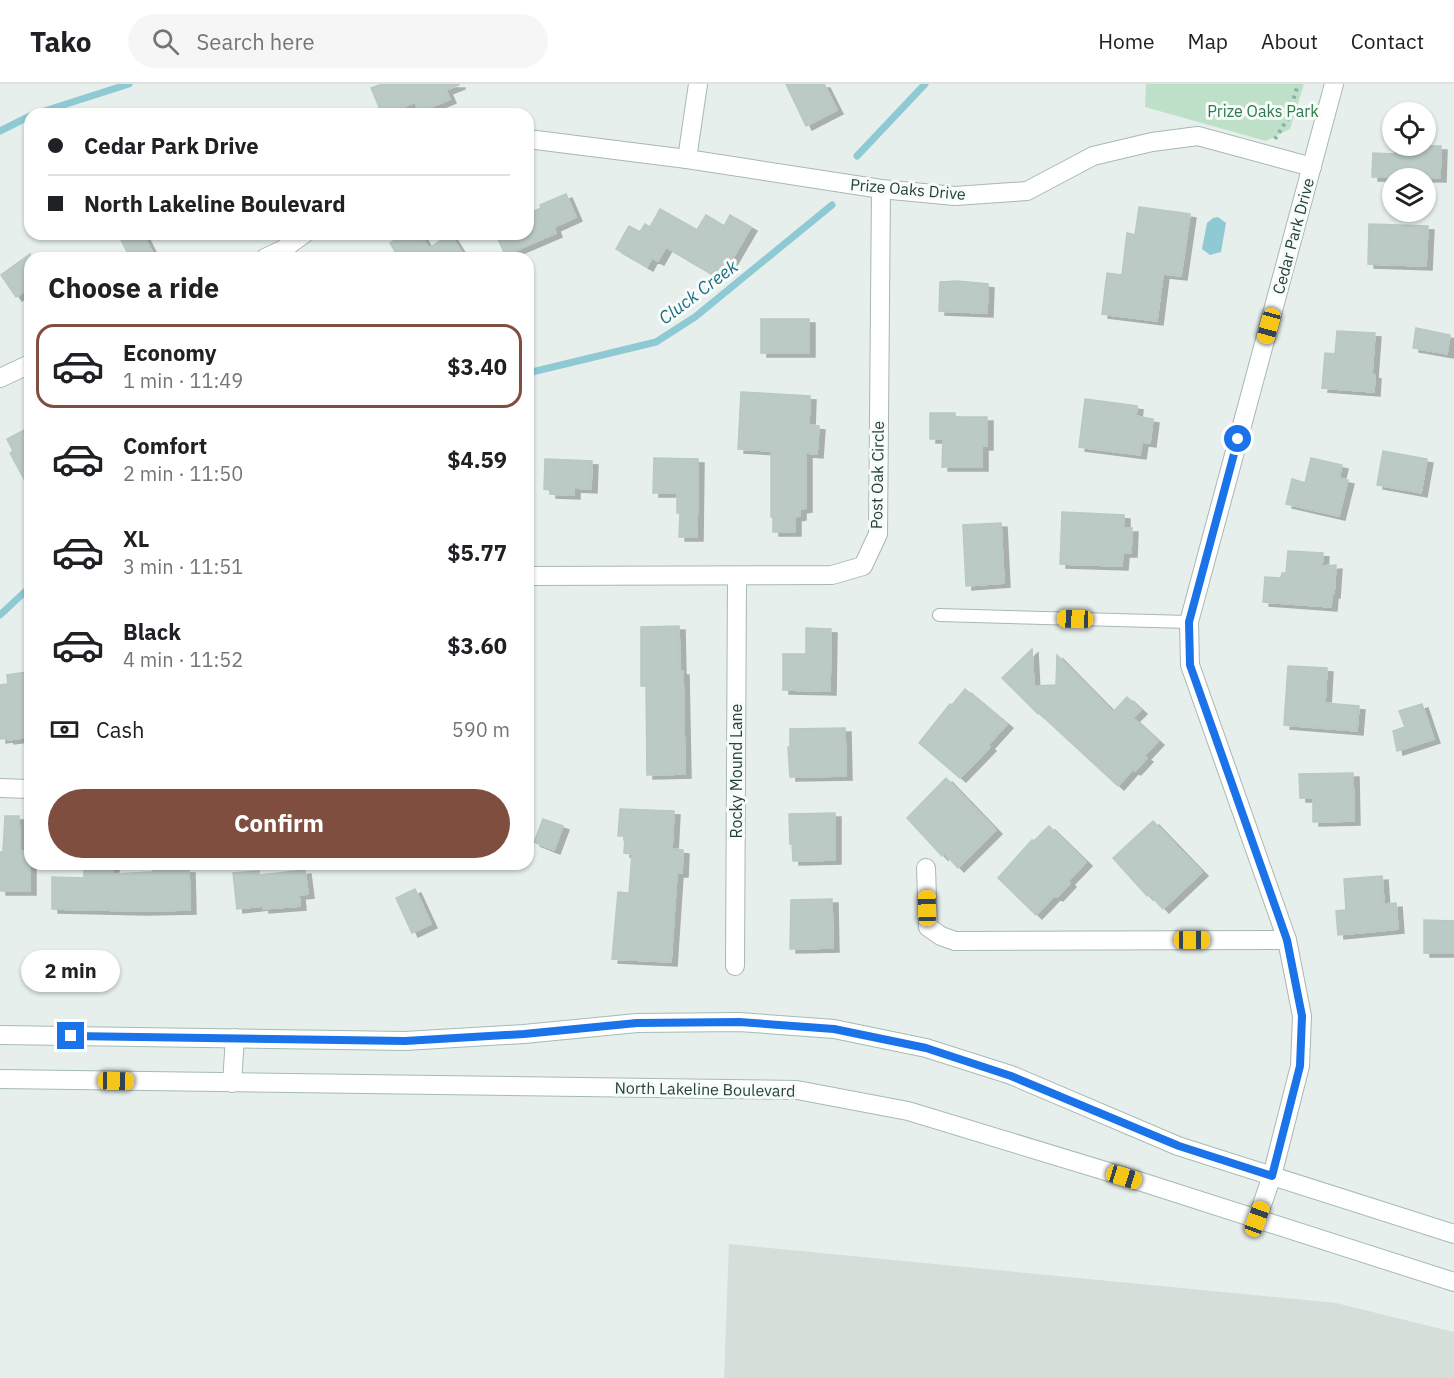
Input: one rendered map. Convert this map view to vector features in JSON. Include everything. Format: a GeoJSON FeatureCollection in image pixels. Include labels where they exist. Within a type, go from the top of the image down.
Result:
{"type":"FeatureCollection","features":[{"type":"Feature","properties":{"kind":"street"},"geometry":{"type":"LineString","coordinates":[[687,159],[698,84]]}},
{"type":"Feature","properties":{"kind":"street","name":"Cedar Park Drive"},"geometry":{"type":"LineString","coordinates":[[1257,1219],[1272,1176],[1300,1066],[1302,1016],[1287,940],[1190,665],[1189,622],[1334,84]]}},
{"type":"Feature","properties":{"kind":"street","name":"Prize Oaks Drive"},"geometry":{"type":"LineString","coordinates":[[534,140],[687,159],[881,189],[955,196],[1027,191],[1093,156],[1152,142],[1198,136],[1312,167]]}},
{"type":"Feature","properties":{"kind":"street","name":"Post Oak Circle"},"geometry":{"type":"LineString","coordinates":[[534,576],[832,575],[863,566],[878,534],[881,189]]}},
{"type":"Feature","properties":{"kind":"street"},"geometry":{"type":"LineString","coordinates":[[278,252],[296,240]]}},
{"type":"Feature","properties":{"kind":"street"},"geometry":{"type":"LineString","coordinates":[[0,378],[24,367]]}},
{"type":"Feature","properties":{"kind":"street","name":"Rocky Mound Lane"},"geometry":{"type":"LineString","coordinates":[[735,966],[737,576]]}},
{"type":"Feature","properties":{"kind":"street"},"geometry":{"type":"LineString","coordinates":[[0,788],[24,789]]}},
{"type":"Feature","properties":{"kind":"street"},"geometry":{"type":"LineString","coordinates":[[926,868],[928,927],[941,936],[955,941],[1287,940]]}},
{"type":"Feature","properties":{"kind":"street"},"geometry":{"type":"LineString","coordinates":[[0,1035],[405,1041],[524,1034],[648,1023],[739,1022],[834,1029],[926,1048],[1011,1076],[1179,1146],[1454,1234]]}},
{"type":"Feature","properties":{"kind":"street"},"geometry":{"type":"LineString","coordinates":[[232,1083],[235,1038]]}},
{"type":"Feature","properties":{"kind":"street","name":"North Lakeline Boulevard"},"geometry":{"type":"LineString","coordinates":[[0,1079],[797,1090],[908,1111],[1454,1282]]}},
{"type":"Feature","properties":{"kind":"lane"},"geometry":{"type":"LineString","coordinates":[[939,615],[1189,622]]}},
{"type":"Feature","properties":{"kind":"path"},"geometry":{"type":"LineString","coordinates":[[1265,154],[1288,118],[1298,84]]}},
{"type":"Feature","properties":{"kind":"shaded area"},"geometry":{"type":"Polygon","coordinates":[[[729,1244],[1336,1303],[1454,1332],[1454,1378],[724,1378],[729,1244]]]}},
{"type":"Feature","properties":{"kind":"green space","name":"Prize Oaks Park"},"geometry":{"type":"Polygon","coordinates":[[[1146,84],[1304,84],[1290,129],[1266,141],[1145,107],[1146,84]]]}},
{"type":"Feature","properties":{"kind":"water"},"geometry":{"type":"Polygon","coordinates":[[[1218,217],[1226,223],[1221,252],[1210,255],[1202,249],[1207,223],[1218,217]]]}},
{"type":"Feature","properties":{"kind":"building"},"geometry":{"type":"Polygon","coordinates":[[[382,84],[459,84],[446,90],[450,99],[429,108],[417,108],[415,102],[401,108],[379,108],[371,88],[382,84]]]}},
{"type":"Feature","properties":{"kind":"building"},"geometry":{"type":"Polygon","coordinates":[[[786,84],[824,84],[837,110],[806,126],[786,84]]]}},
{"type":"Feature","properties":{"kind":"building"},"geometry":{"type":"Polygon","coordinates":[[[1436,146],[1441,146],[1440,178],[1436,178],[1436,168],[1382,168],[1382,177],[1372,177],[1373,153],[1382,153],[1382,156],[1436,156],[1436,146]]]}},
{"type":"Feature","properties":{"kind":"building"},"geometry":{"type":"Polygon","coordinates":[[[566,194],[576,217],[554,227],[556,233],[512,252],[504,252],[499,240],[534,240],[534,211],[541,208],[540,205],[566,194]]]}},
{"type":"Feature","properties":{"kind":"building"},"geometry":{"type":"Polygon","coordinates":[[[1139,207],[1190,214],[1181,276],[1163,274],[1157,321],[1102,314],[1107,273],[1122,275],[1127,233],[1135,235],[1139,207]]]}},
{"type":"Feature","properties":{"kind":"building"},"geometry":{"type":"Polygon","coordinates":[[[660,209],[697,230],[706,215],[724,226],[730,215],[751,227],[726,270],[723,268],[717,277],[666,247],[658,261],[652,258],[647,267],[616,249],[629,226],[640,232],[645,224],[650,227],[660,209]]]}},
{"type":"Feature","properties":{"kind":"building"},"geometry":{"type":"Polygon","coordinates":[[[1369,224],[1428,226],[1426,266],[1368,264],[1369,224]]]}},
{"type":"Feature","properties":{"kind":"building"},"geometry":{"type":"Polygon","coordinates":[[[121,240],[146,240],[152,252],[127,252],[121,240]]]}},
{"type":"Feature","properties":{"kind":"building"},"geometry":{"type":"Polygon","coordinates":[[[395,240],[424,240],[429,248],[441,240],[454,240],[461,252],[395,252],[390,243],[395,240]]]}},
{"type":"Feature","properties":{"kind":"building"},"geometry":{"type":"Polygon","coordinates":[[[24,258],[24,291],[16,297],[1,275],[24,258]]]}},
{"type":"Feature","properties":{"kind":"building"},"geometry":{"type":"Polygon","coordinates":[[[940,282],[988,284],[987,313],[939,311],[940,282]]]}},
{"type":"Feature","properties":{"kind":"building"},"geometry":{"type":"Polygon","coordinates":[[[761,319],[809,319],[809,353],[761,353],[761,319]]]}},
{"type":"Feature","properties":{"kind":"building"},"geometry":{"type":"Polygon","coordinates":[[[1416,328],[1450,335],[1447,354],[1413,348],[1416,328]]]}},
{"type":"Feature","properties":{"kind":"building"},"geometry":{"type":"Polygon","coordinates":[[[1337,331],[1375,333],[1372,374],[1375,375],[1374,392],[1322,388],[1325,353],[1335,354],[1337,331]]]}},
{"type":"Feature","properties":{"kind":"building"},"geometry":{"type":"Polygon","coordinates":[[[741,392],[810,396],[809,425],[819,426],[817,454],[806,453],[806,508],[800,509],[800,516],[795,517],[795,532],[773,532],[771,451],[738,449],[741,392]]]}},
{"type":"Feature","properties":{"kind":"building"},"geometry":{"type":"Polygon","coordinates":[[[1085,399],[1137,406],[1136,416],[1153,419],[1150,443],[1142,442],[1140,455],[1079,447],[1085,399]]]}},
{"type":"Feature","properties":{"kind":"building"},"geometry":{"type":"Polygon","coordinates":[[[930,413],[955,413],[955,417],[987,417],[987,446],[982,446],[982,467],[942,467],[943,439],[930,439],[930,413]]]}},
{"type":"Feature","properties":{"kind":"building"},"geometry":{"type":"Polygon","coordinates":[[[24,430],[24,479],[10,453],[13,451],[7,439],[24,430]]]}},
{"type":"Feature","properties":{"kind":"building"},"geometry":{"type":"Polygon","coordinates":[[[1383,451],[1427,459],[1421,493],[1377,485],[1383,451]]]}},
{"type":"Feature","properties":{"kind":"building"},"geometry":{"type":"Polygon","coordinates":[[[654,458],[698,459],[697,537],[679,537],[680,513],[677,513],[677,493],[653,493],[654,458]]]}},
{"type":"Feature","properties":{"kind":"building"},"geometry":{"type":"Polygon","coordinates":[[[1311,458],[1342,465],[1339,478],[1348,480],[1339,516],[1286,504],[1292,479],[1305,483],[1311,458]]]}},
{"type":"Feature","properties":{"kind":"building"},"geometry":{"type":"Polygon","coordinates":[[[545,459],[592,461],[591,489],[574,488],[574,495],[550,494],[550,490],[544,489],[545,459]]]}},
{"type":"Feature","properties":{"kind":"building"},"geometry":{"type":"Polygon","coordinates":[[[1062,512],[1124,515],[1124,528],[1132,528],[1131,553],[1123,553],[1122,566],[1060,564],[1062,512]]]}},
{"type":"Feature","properties":{"kind":"building"},"geometry":{"type":"Polygon","coordinates":[[[1001,523],[1004,583],[966,586],[963,525],[1001,523]]]}},
{"type":"Feature","properties":{"kind":"building"},"geometry":{"type":"Polygon","coordinates":[[[1288,551],[1323,553],[1322,566],[1336,565],[1331,607],[1263,602],[1265,577],[1281,578],[1282,573],[1286,573],[1288,551]]]}},
{"type":"Feature","properties":{"kind":"building"},"geometry":{"type":"Polygon","coordinates":[[[679,626],[680,671],[683,671],[685,774],[647,775],[646,686],[641,686],[641,627],[679,626]]]}},
{"type":"Feature","properties":{"kind":"building"},"geometry":{"type":"Polygon","coordinates":[[[806,628],[831,629],[830,691],[783,690],[783,654],[806,654],[806,628]]]}},
{"type":"Feature","properties":{"kind":"building"},"geometry":{"type":"Polygon","coordinates":[[[1032,649],[1034,686],[1056,685],[1057,655],[1113,712],[1127,697],[1141,710],[1133,718],[1158,741],[1144,756],[1147,758],[1118,786],[1038,714],[1002,678],[1032,649]]]}},
{"type":"Feature","properties":{"kind":"building"},"geometry":{"type":"Polygon","coordinates":[[[1288,666],[1327,668],[1325,703],[1359,706],[1357,731],[1284,725],[1288,666]]]}},
{"type":"Feature","properties":{"kind":"building"},"geometry":{"type":"Polygon","coordinates":[[[24,672],[24,738],[0,739],[0,685],[8,684],[7,675],[24,672]]]}},
{"type":"Feature","properties":{"kind":"building"},"geometry":{"type":"Polygon","coordinates":[[[965,689],[1007,724],[988,745],[990,747],[960,778],[919,743],[965,689]]]}},
{"type":"Feature","properties":{"kind":"building"},"geometry":{"type":"Polygon","coordinates":[[[1422,704],[1434,739],[1397,751],[1393,731],[1405,727],[1399,711],[1422,704]]]}},
{"type":"Feature","properties":{"kind":"building"},"geometry":{"type":"Polygon","coordinates":[[[845,728],[846,776],[790,777],[788,747],[790,747],[790,729],[845,728]]]}},
{"type":"Feature","properties":{"kind":"building"},"geometry":{"type":"Polygon","coordinates":[[[1353,773],[1354,821],[1313,822],[1313,798],[1300,798],[1299,774],[1353,773]]]}},
{"type":"Feature","properties":{"kind":"building"},"geometry":{"type":"Polygon","coordinates":[[[946,778],[996,830],[958,868],[944,853],[942,856],[907,818],[946,778]]]}},
{"type":"Feature","properties":{"kind":"building"},"geometry":{"type":"Polygon","coordinates":[[[620,809],[674,811],[672,849],[683,850],[682,873],[677,873],[671,962],[612,959],[618,892],[629,893],[632,854],[624,853],[625,836],[618,836],[620,809]]]}},
{"type":"Feature","properties":{"kind":"building"},"geometry":{"type":"Polygon","coordinates":[[[835,813],[835,860],[793,861],[789,814],[835,813]]]}},
{"type":"Feature","properties":{"kind":"building"},"geometry":{"type":"Polygon","coordinates":[[[5,816],[19,816],[20,851],[24,851],[24,870],[30,870],[30,891],[0,891],[0,852],[3,852],[5,816]]]}},
{"type":"Feature","properties":{"kind":"building"},"geometry":{"type":"Polygon","coordinates":[[[543,819],[563,826],[554,850],[534,842],[543,819]]]}},
{"type":"Feature","properties":{"kind":"building"},"geometry":{"type":"Polygon","coordinates":[[[1153,821],[1202,872],[1163,909],[1149,894],[1147,896],[1113,858],[1153,821]]]}},
{"type":"Feature","properties":{"kind":"building"},"geometry":{"type":"Polygon","coordinates":[[[1049,826],[1086,862],[1057,897],[1054,896],[1036,915],[998,878],[1032,840],[1034,841],[1049,826]]]}},
{"type":"Feature","properties":{"kind":"building"},"geometry":{"type":"Polygon","coordinates":[[[84,870],[113,870],[113,874],[152,872],[153,870],[189,870],[190,910],[52,909],[52,877],[84,878],[84,870]]]}},
{"type":"Feature","properties":{"kind":"building"},"geometry":{"type":"Polygon","coordinates":[[[305,870],[308,894],[299,895],[300,906],[237,909],[233,873],[259,871],[259,875],[305,870]]]}},
{"type":"Feature","properties":{"kind":"building"},"geometry":{"type":"Polygon","coordinates":[[[1382,876],[1384,904],[1396,903],[1398,929],[1338,935],[1336,911],[1346,910],[1344,879],[1382,876]]]}},
{"type":"Feature","properties":{"kind":"building"},"geometry":{"type":"Polygon","coordinates":[[[415,889],[431,924],[412,933],[396,898],[415,889]]]}},
{"type":"Feature","properties":{"kind":"building"},"geometry":{"type":"Polygon","coordinates":[[[832,899],[833,948],[790,949],[791,900],[832,899]]]}},
{"type":"Feature","properties":{"kind":"building"},"geometry":{"type":"Polygon","coordinates":[[[1424,920],[1454,921],[1454,953],[1424,953],[1424,920]]]}},
{"type":"Feature","properties":{"kind":"waterway"},"geometry":{"type":"LineString","coordinates":[[54,108],[129,84]]}},
{"type":"Feature","properties":{"kind":"waterway","name":"Cluck Creek"},"geometry":{"type":"LineString","coordinates":[[857,156],[925,84]]}},
{"type":"Feature","properties":{"kind":"waterway"},"geometry":{"type":"LineString","coordinates":[[0,131],[24,119]]}},
{"type":"Feature","properties":{"kind":"waterway","name":"Cluck Creek"},"geometry":{"type":"LineString","coordinates":[[534,372],[656,342],[695,317],[832,205]]}},
{"type":"Feature","properties":{"kind":"waterway","name":"Cluck Creek"},"geometry":{"type":"LineString","coordinates":[[0,615],[24,593]]}},
{"type":"Feature","properties":{"kind":"route"},"geometry":{"type":"LineString","coordinates":[[71,1036],[405,1041],[524,1034],[637,1023],[739,1022],[834,1029],[926,1048],[1011,1076],[1179,1146],[1272,1176],[1300,1066],[1302,1016],[1287,940],[1190,665],[1189,622],[1238,439]]}}]}
